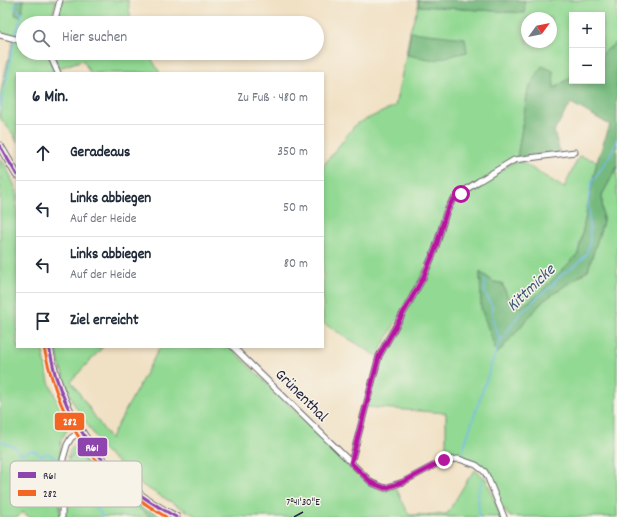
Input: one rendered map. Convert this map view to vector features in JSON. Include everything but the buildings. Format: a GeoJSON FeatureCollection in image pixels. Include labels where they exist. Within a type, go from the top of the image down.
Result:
{"type":"FeatureCollection","features":[{"type":"Feature","properties":{"kind":"main road"},"geometry":{"type":"LineString","coordinates":[[0,146],[16,173]]}},
{"type":"Feature","properties":{"kind":"main road"},"geometry":{"type":"LineString","coordinates":[[49,348],[51,362],[58,384],[70,412],[81,431],[103,461]]}},
{"type":"Feature","properties":{"kind":"main road"},"geometry":{"type":"LineString","coordinates":[[142,496],[176,517]]}},
{"type":"Feature","properties":{"kind":"street"},"geometry":{"type":"LineString","coordinates":[[56,16],[60,0]]}},
{"type":"Feature","properties":{"kind":"street"},"geometry":{"type":"LineString","coordinates":[[0,35],[16,39]]}},
{"type":"Feature","properties":{"kind":"street"},"geometry":{"type":"LineString","coordinates":[[52,60],[58,72]]}},
{"type":"Feature","properties":{"kind":"street"},"geometry":{"type":"LineString","coordinates":[[351,463],[379,356],[423,278],[435,250],[446,213],[452,201],[479,181],[514,160],[575,152]]}},
{"type":"Feature","properties":{"kind":"street","name":"Grünenthal"},"geometry":{"type":"LineString","coordinates":[[234,348],[372,483],[385,488],[403,482],[444,460],[459,459],[476,465],[485,472],[504,517]]}},
{"type":"Feature","properties":{"kind":"street"},"geometry":{"type":"LineString","coordinates":[[64,461],[66,445],[81,431]]}},
{"type":"Feature","properties":{"kind":"street"},"geometry":{"type":"LineString","coordinates":[[62,507],[62,517]]}},
{"type":"Feature","properties":{"kind":"green space"},"geometry":{"type":"Polygon","coordinates":[[[0,0],[56,0],[52,16],[16,16],[16,38],[0,35],[0,0]]]}},
{"type":"Feature","properties":{"kind":"green space"},"geometry":{"type":"Polygon","coordinates":[[[17,0],[24,0],[21,16],[15,15],[17,0]]]}},
{"type":"Feature","properties":{"kind":"green space"},"geometry":{"type":"Polygon","coordinates":[[[61,0],[128,0],[130,16],[58,16],[61,0]]]}},
{"type":"Feature","properties":{"kind":"green space"},"geometry":{"type":"Polygon","coordinates":[[[417,0],[419,6],[521,13],[521,48],[557,48],[557,12],[525,12],[524,0],[617,0],[617,42],[605,52],[605,12],[569,12],[569,78],[554,89],[553,71],[542,66],[528,90],[517,158],[449,202],[433,250],[421,277],[377,356],[324,324],[324,165],[356,124],[395,106],[410,31],[418,7],[417,0]]]}},
{"type":"Feature","properties":{"kind":"green space"},"geometry":{"type":"Polygon","coordinates":[[[418,0],[524,0],[525,12],[521,13],[419,6],[418,0]]]}},
{"type":"Feature","properties":{"kind":"green space"},"geometry":{"type":"Polygon","coordinates":[[[411,32],[465,38],[467,52],[434,60],[407,55],[411,32]]]}},
{"type":"Feature","properties":{"kind":"green space"},"geometry":{"type":"Polygon","coordinates":[[[13,40],[16,41],[16,60],[50,60],[56,72],[16,72],[16,140],[0,118],[0,95],[13,40]]]}},
{"type":"Feature","properties":{"kind":"green space"},"geometry":{"type":"Polygon","coordinates":[[[617,42],[617,167],[602,195],[603,222],[588,270],[543,301],[497,354],[481,308],[480,272],[494,282],[502,283],[508,298],[520,307],[534,298],[578,254],[597,161],[610,125],[571,103],[554,131],[560,153],[517,158],[528,90],[542,66],[553,71],[554,89],[569,78],[569,84],[605,84],[605,52],[617,42]]]}},
{"type":"Feature","properties":{"kind":"green space"},"geometry":{"type":"Polygon","coordinates":[[[56,60],[83,60],[59,68],[56,60]]]}},
{"type":"Feature","properties":{"kind":"green space"},"geometry":{"type":"Polygon","coordinates":[[[83,60],[152,60],[159,72],[89,72],[83,60]]]}},
{"type":"Feature","properties":{"kind":"green space"},"geometry":{"type":"Polygon","coordinates":[[[579,156],[597,161],[578,254],[534,298],[520,307],[508,298],[502,283],[494,282],[480,272],[481,290],[497,354],[543,301],[588,270],[603,222],[602,195],[617,167],[617,517],[510,517],[502,507],[487,471],[478,463],[460,456],[446,459],[446,413],[367,407],[380,357],[424,280],[437,251],[454,203],[462,195],[513,163],[520,161],[564,188],[579,156]]]}},
{"type":"Feature","properties":{"kind":"green space"},"geometry":{"type":"Polygon","coordinates":[[[0,157],[7,168],[16,190],[16,348],[42,348],[49,382],[69,427],[61,440],[61,461],[10,461],[10,507],[60,507],[60,517],[29,517],[23,512],[18,517],[0,517],[0,157]]]}},
{"type":"Feature","properties":{"kind":"green space"},"geometry":{"type":"Polygon","coordinates":[[[56,348],[102,348],[71,381],[110,439],[159,348],[231,348],[371,485],[384,491],[396,488],[409,515],[447,514],[475,470],[486,479],[501,517],[197,517],[142,485],[142,461],[116,461],[104,450],[74,404],[60,366],[56,348]]]}},
{"type":"Feature","properties":{"kind":"green space"},"geometry":{"type":"Polygon","coordinates":[[[76,444],[79,444],[84,449],[80,451],[86,461],[67,461],[74,453],[67,458],[76,444]]]}},
{"type":"Feature","properties":{"kind":"green space"},"geometry":{"type":"Polygon","coordinates":[[[84,449],[92,461],[84,461],[79,451],[84,449]]]}},
{"type":"Feature","properties":{"kind":"green space"},"geometry":{"type":"Polygon","coordinates":[[[142,504],[163,517],[151,517],[137,507],[142,507],[142,504]]]}},
{"type":"Feature","properties":{"kind":"green space"},"geometry":{"type":"Polygon","coordinates":[[[63,507],[137,507],[151,517],[63,517],[63,507]]]}},
{"type":"Feature","properties":{"kind":"waterway"},"geometry":{"type":"LineString","coordinates":[[19,0],[15,8],[22,13],[21,16]]}},
{"type":"Feature","properties":{"kind":"waterway"},"geometry":{"type":"LineString","coordinates":[[0,110],[14,40]]}},
{"type":"Feature","properties":{"kind":"waterway","name":"Kittmicke"},"geometry":{"type":"LineString","coordinates":[[477,463],[461,455],[497,348],[520,314],[530,306],[534,300],[552,286],[559,277],[576,265],[586,255],[590,242],[588,202],[592,182],[606,162],[616,144],[617,138]]}},
{"type":"Feature","properties":{"kind":"waterway"},"geometry":{"type":"LineString","coordinates":[[485,279],[485,293],[492,306],[494,325],[501,341]]}},
{"type":"Feature","properties":{"kind":"waterway"},"geometry":{"type":"LineString","coordinates":[[0,440],[16,448],[19,454],[34,451],[42,456],[47,453],[58,461]]}},
{"type":"Feature","properties":{"kind":"waterway","name":"Kittmicke"},"geometry":{"type":"LineString","coordinates":[[481,466],[488,471]]}},
{"type":"Feature","properties":{"kind":"waterway","name":"Kittmicke"},"geometry":{"type":"LineString","coordinates":[[479,517],[478,493],[483,476]]}},
{"type":"Feature","properties":{"kind":"waterway"},"geometry":{"type":"LineString","coordinates":[[96,507],[103,517]]}},
{"type":"Feature","properties":{"kind":"transit line","name":"R61"},"geometry":{"type":"LineString","coordinates":[[0,146],[16,173]]}},
{"type":"Feature","properties":{"kind":"transit line","name":"282"},"geometry":{"type":"LineString","coordinates":[[44,348],[57,395],[68,419],[97,461]]}},
{"type":"Feature","properties":{"kind":"transit line","name":"R61"},"geometry":{"type":"LineString","coordinates":[[49,348],[55,374],[67,406],[84,436],[103,461]]}},
{"type":"Feature","properties":{"kind":"transit line","name":"R61"},"geometry":{"type":"LineString","coordinates":[[142,496],[176,517]]}},
{"type":"Feature","properties":{"kind":"transit line","name":"282"},"geometry":{"type":"LineString","coordinates":[[142,501],[166,517]]}},
{"type":"Feature","properties":{"kind":"route"},"geometry":{"type":"LineString","coordinates":[[444,460],[403,482],[385,488],[372,483],[351,463],[379,356],[423,278],[435,250],[444,224],[446,213],[452,201],[461,194]]}}]}
